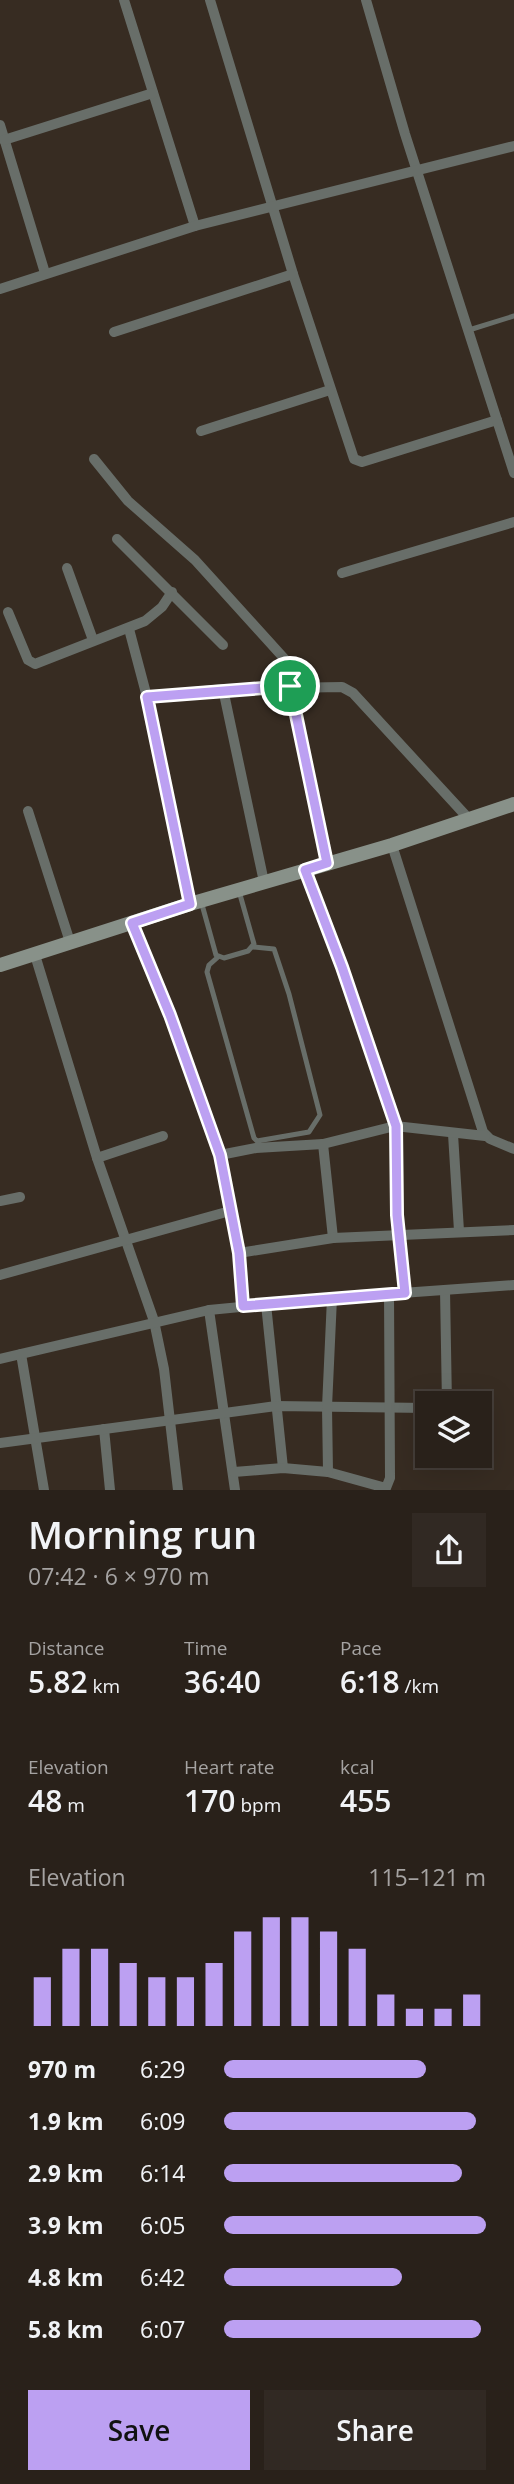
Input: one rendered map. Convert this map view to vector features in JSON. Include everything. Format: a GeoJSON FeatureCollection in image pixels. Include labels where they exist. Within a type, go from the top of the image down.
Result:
{"type":"FeatureCollection","features":[{"type":"Feature","properties":{"kind":"main road"},"geometry":{"type":"LineString","coordinates":[[0,965],[196,902],[392,845],[514,804]]}},
{"type":"Feature","properties":{"kind":"street"},"geometry":{"type":"LineString","coordinates":[[124,0],[195,226]]}},
{"type":"Feature","properties":{"kind":"street"},"geometry":{"type":"LineString","coordinates":[[210,0],[293,274],[353,456],[359,462],[497,420]]}},
{"type":"Feature","properties":{"kind":"street"},"geometry":{"type":"LineString","coordinates":[[366,0],[417,172],[514,473]]}},
{"type":"Feature","properties":{"kind":"street"},"geometry":{"type":"LineString","coordinates":[[4,140],[153,93]]}},
{"type":"Feature","properties":{"kind":"street"},"geometry":{"type":"LineString","coordinates":[[0,125],[45,273]]}},
{"type":"Feature","properties":{"kind":"street"},"geometry":{"type":"LineString","coordinates":[[0,289],[195,226],[514,146]]}},
{"type":"Feature","properties":{"kind":"street"},"geometry":{"type":"LineString","coordinates":[[114,332],[293,274]]}},
{"type":"Feature","properties":{"kind":"street"},"geometry":{"type":"LineString","coordinates":[[201,430],[330,390]]}},
{"type":"Feature","properties":{"kind":"street"},"geometry":{"type":"LineString","coordinates":[[94,460],[128,501],[195,560],[310,687]]}},
{"type":"Feature","properties":{"kind":"street"},"geometry":{"type":"LineString","coordinates":[[342,573],[514,522]]}},
{"type":"Feature","properties":{"kind":"street"},"geometry":{"type":"LineString","coordinates":[[117,539],[173,592],[223,645]]}},
{"type":"Feature","properties":{"kind":"street"},"geometry":{"type":"LineString","coordinates":[[67,568],[93,640]]}},
{"type":"Feature","properties":{"kind":"street"},"geometry":{"type":"LineString","coordinates":[[8,612],[32,664],[129,629],[155,614],[173,592]]}},
{"type":"Feature","properties":{"kind":"street"},"geometry":{"type":"LineString","coordinates":[[129,629],[196,902]]}},
{"type":"Feature","properties":{"kind":"street"},"geometry":{"type":"LineString","coordinates":[[290,686],[327,863]]}},
{"type":"Feature","properties":{"kind":"street"},"geometry":{"type":"LineString","coordinates":[[147,697],[223,689],[342,687],[353,693],[468,818]]}},
{"type":"Feature","properties":{"kind":"street"},"geometry":{"type":"LineString","coordinates":[[223,689],[264,882]]}},
{"type":"Feature","properties":{"kind":"street"},"geometry":{"type":"LineString","coordinates":[[28,811],[69,942]]}},
{"type":"Feature","properties":{"kind":"street"},"geometry":{"type":"LineString","coordinates":[[392,845],[485,1136]]}},
{"type":"Feature","properties":{"kind":"street"},"geometry":{"type":"LineString","coordinates":[[305,870],[342,967],[396,1126],[397,1215],[405,1293]]}},
{"type":"Feature","properties":{"kind":"street"},"geometry":{"type":"LineString","coordinates":[[132,923],[170,1015],[220,1155],[239,1253],[243,1306]]}},
{"type":"Feature","properties":{"kind":"street"},"geometry":{"type":"LineString","coordinates":[[35,955],[97,1158],[154,1321],[178,1490]]}},
{"type":"Feature","properties":{"kind":"street"},"geometry":{"type":"LineString","coordinates":[[220,1155],[256,1148],[323,1144],[396,1126],[485,1136],[514,1149]]}},
{"type":"Feature","properties":{"kind":"street"},"geometry":{"type":"LineString","coordinates":[[453,1134],[459,1231]]}},
{"type":"Feature","properties":{"kind":"street"},"geometry":{"type":"LineString","coordinates":[[97,1158],[163,1136]]}},
{"type":"Feature","properties":{"kind":"street"},"geometry":{"type":"LineString","coordinates":[[323,1144],[333,1238]]}},
{"type":"Feature","properties":{"kind":"street"},"geometry":{"type":"LineString","coordinates":[[0,1201],[20,1197]]}},
{"type":"Feature","properties":{"kind":"street"},"geometry":{"type":"LineString","coordinates":[[0,1276],[230,1211]]}},
{"type":"Feature","properties":{"kind":"street"},"geometry":{"type":"LineString","coordinates":[[239,1253],[333,1238],[514,1230]]}},
{"type":"Feature","properties":{"kind":"street"},"geometry":{"type":"LineString","coordinates":[[0,1359],[209,1310],[389,1293],[514,1285]]}},
{"type":"Feature","properties":{"kind":"street"},"geometry":{"type":"LineString","coordinates":[[445,1290],[447,1391]]}},
{"type":"Feature","properties":{"kind":"street"},"geometry":{"type":"LineString","coordinates":[[234,1472],[284,1468],[328,1472],[386,1488],[390,1478],[389,1293]]}},
{"type":"Feature","properties":{"kind":"street"},"geometry":{"type":"LineString","coordinates":[[328,1472],[327,1406],[332,1298]]}},
{"type":"Feature","properties":{"kind":"street"},"geometry":{"type":"LineString","coordinates":[[266,1304],[284,1468]]}},
{"type":"Feature","properties":{"kind":"street"},"geometry":{"type":"LineString","coordinates":[[209,1310],[235,1490]]}},
{"type":"Feature","properties":{"kind":"street"},"geometry":{"type":"LineString","coordinates":[[21,1354],[44,1490]]}},
{"type":"Feature","properties":{"kind":"street"},"geometry":{"type":"LineString","coordinates":[[0,1443],[276,1406],[415,1408]]}},
{"type":"Feature","properties":{"kind":"street"},"geometry":{"type":"LineString","coordinates":[[104,1429],[110,1490]]}},
{"type":"Feature","properties":{"kind":"lane"},"geometry":{"type":"LineString","coordinates":[[469,330],[514,316]]}},
{"type":"Feature","properties":{"kind":"lane"},"geometry":{"type":"LineString","coordinates":[[239,890],[253,947]]}},
{"type":"Feature","properties":{"kind":"lane"},"geometry":{"type":"LineString","coordinates":[[196,902],[218,957]]}},
{"type":"Feature","properties":{"kind":"lane"},"geometry":{"type":"LineString","coordinates":[[253,947],[274,949],[289,994],[320,1115],[310,1132],[257,1141],[207,972],[208,965],[218,957],[224,958],[253,947]]}},
{"type":"Feature","properties":{"kind":"route"},"geometry":{"type":"LineString","coordinates":[[290,686],[327,863],[305,870],[342,967],[396,1126],[397,1215],[405,1293],[243,1306],[239,1253],[220,1155],[170,1015],[132,923],[190,904],[166,799],[147,697],[223,689],[290,686]]}}]}
